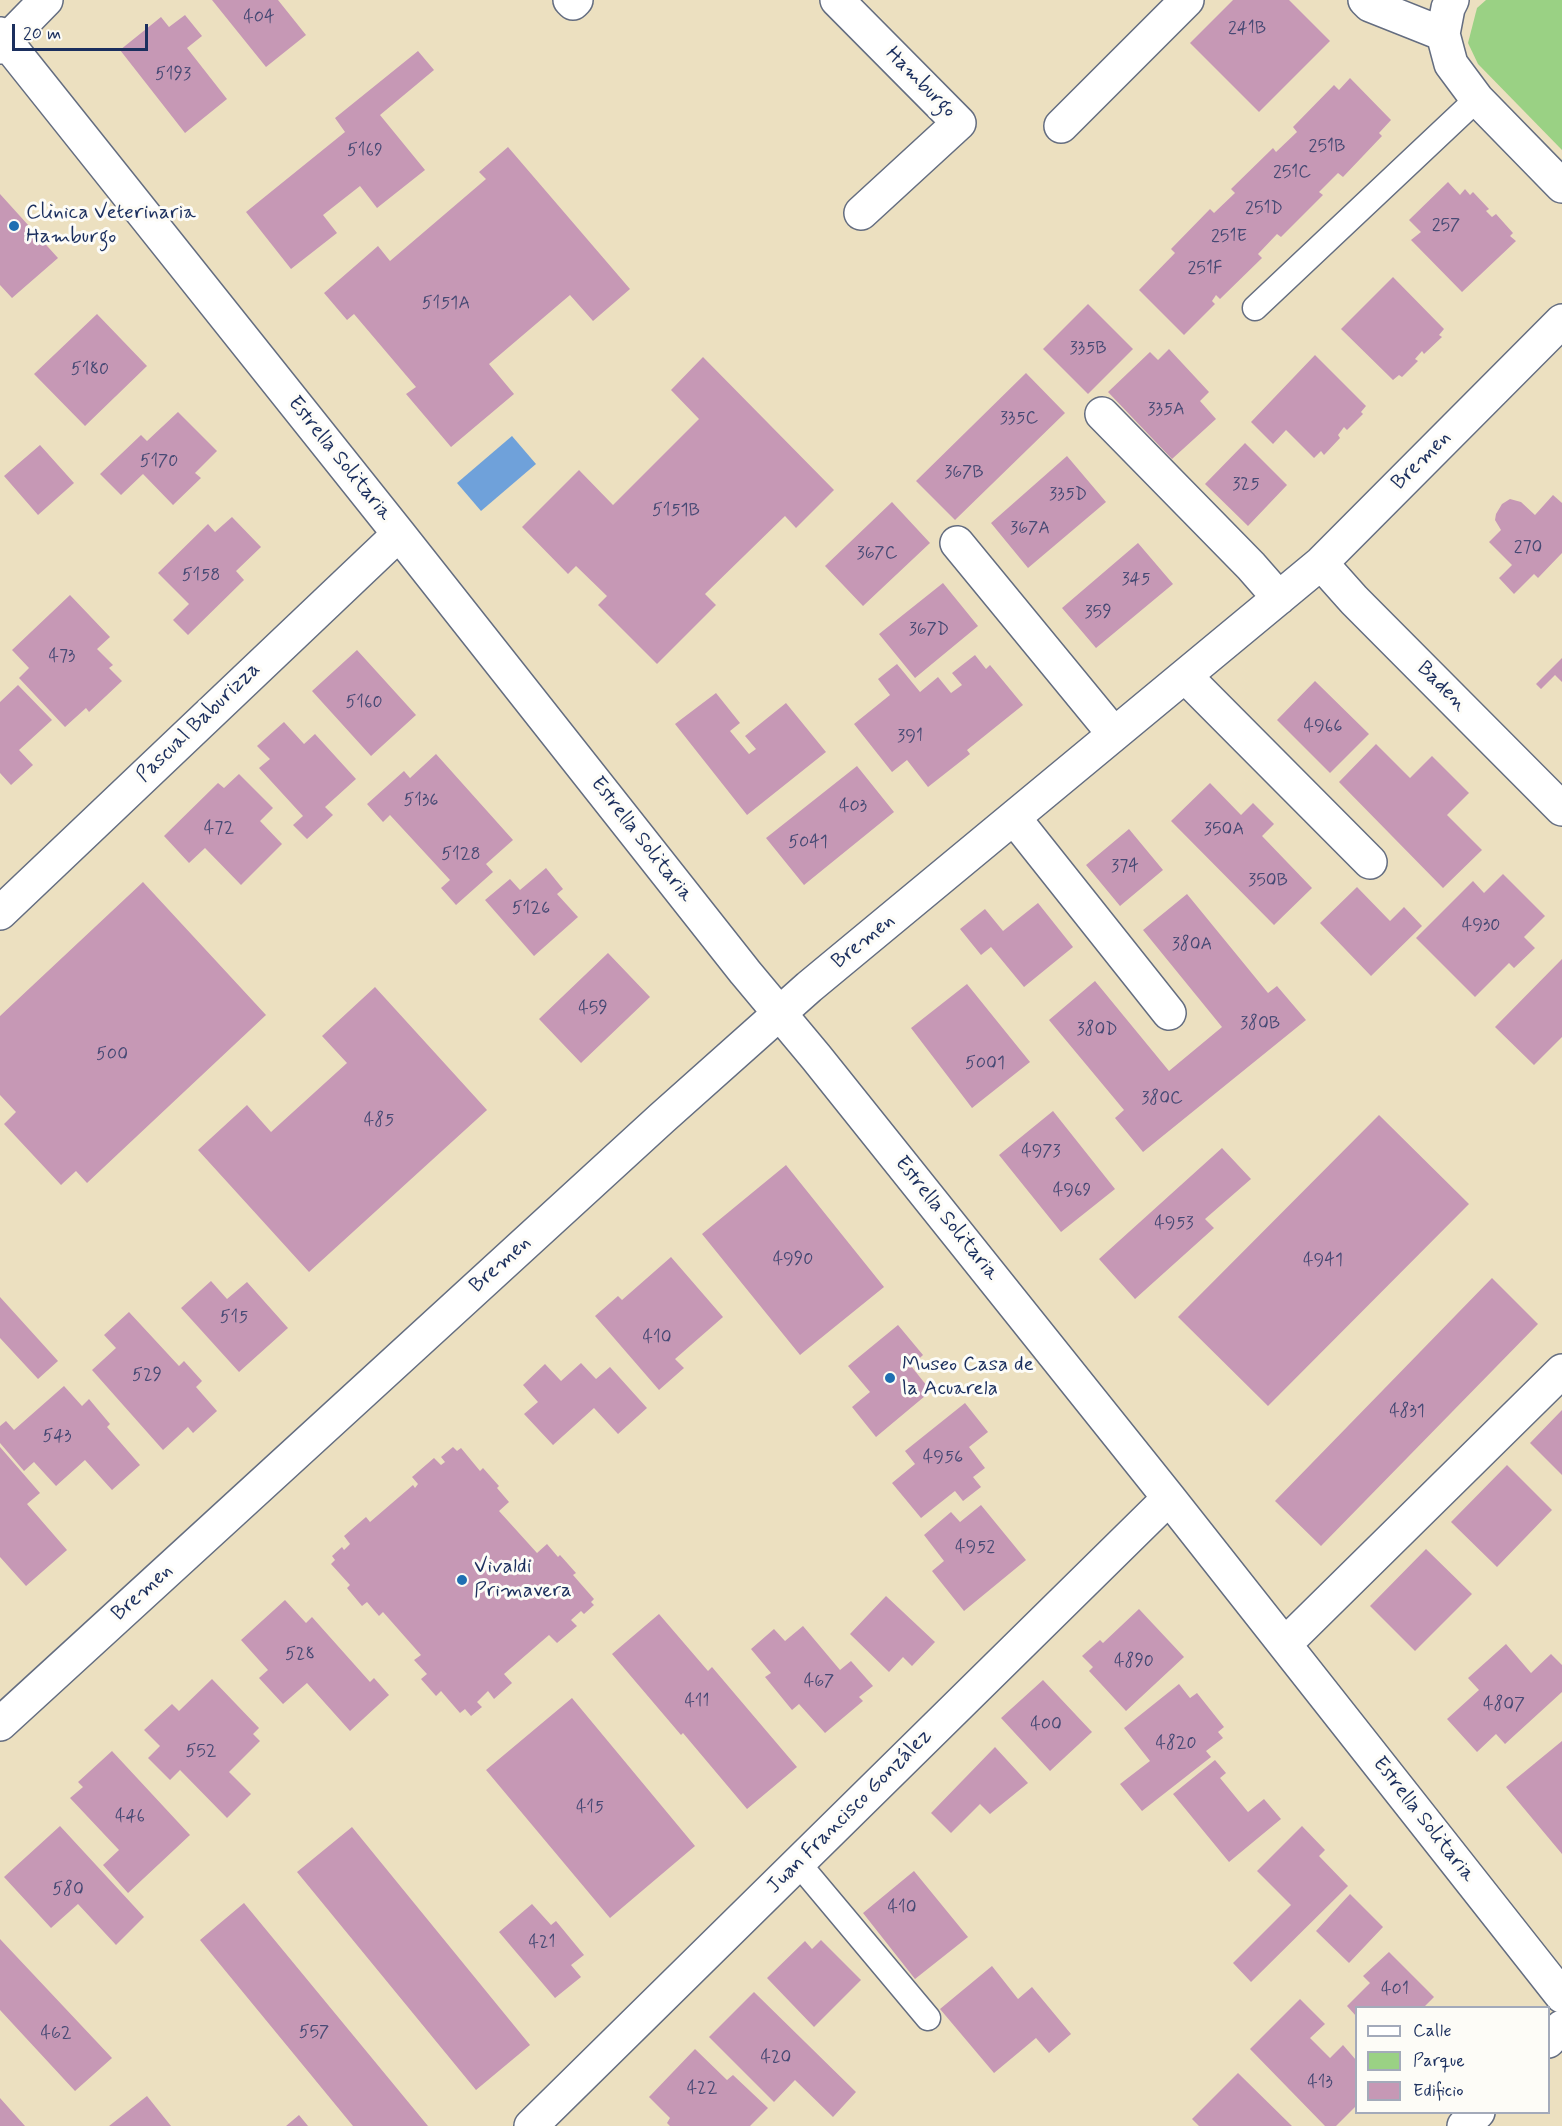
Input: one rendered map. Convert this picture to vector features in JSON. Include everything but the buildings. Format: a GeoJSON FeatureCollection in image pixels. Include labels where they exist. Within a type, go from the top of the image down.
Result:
{"type":"FeatureCollection","features":[{"type":"Feature","properties":{"kind":"street"},"geometry":{"type":"LineString","coordinates":[[2,40],[46,0]]}},
{"type":"Feature","properties":{"kind":"street"},"geometry":{"type":"LineString","coordinates":[[570,0],[573,3],[576,0]]}},
{"type":"Feature","properties":{"kind":"street","name":"Hamburgo"},"geometry":{"type":"LineString","coordinates":[[837,0],[959,123],[861,213]]}},
{"type":"Feature","properties":{"kind":"street"},"geometry":{"type":"LineString","coordinates":[[1061,126],[1187,0]]}},
{"type":"Feature","properties":{"kind":"street"},"geometry":{"type":"LineString","coordinates":[[1365,0],[1370,5],[1443,34]]}},
{"type":"Feature","properties":{"kind":"street"},"geometry":{"type":"LineString","coordinates":[[1452,0],[1448,8],[1443,34],[1451,64],[1478,99],[1562,186]]}},
{"type":"Feature","properties":{"kind":"street","name":"Estrella Solitaria"},"geometry":{"type":"LineString","coordinates":[[2,40],[399,534],[745,972],[1169,1498],[1562,1996]]}},
{"type":"Feature","properties":{"kind":"street","name":"Bremen"},"geometry":{"type":"LineString","coordinates":[[0,1724],[662,1118],[780,1013],[1321,563],[1562,321]]}},
{"type":"Feature","properties":{"kind":"street"},"geometry":{"type":"LineString","coordinates":[[1102,414],[1251,566],[1279,598]]}},
{"type":"Feature","properties":{"kind":"street","name":"Pascual Baburizza"},"geometry":{"type":"LineString","coordinates":[[0,913],[399,534]]}},
{"type":"Feature","properties":{"kind":"street"},"geometry":{"type":"LineString","coordinates":[[957,543],[1114,734]]}},
{"type":"Feature","properties":{"kind":"street","name":"Baden"},"geometry":{"type":"LineString","coordinates":[[1321,563],[1354,600],[1562,809]]}},
{"type":"Feature","properties":{"kind":"street"},"geometry":{"type":"LineString","coordinates":[[1185,676],[1370,862]]}},
{"type":"Feature","properties":{"kind":"street"},"geometry":{"type":"LineString","coordinates":[[1014,818],[1168,1013]]}},
{"type":"Feature","properties":{"kind":"street"},"geometry":{"type":"LineString","coordinates":[[1284,1644],[1562,1371]]}},
{"type":"Feature","properties":{"kind":"street","name":"Juan Francisco González"},"geometry":{"type":"LineString","coordinates":[[531,2126],[1169,1498]]}},
{"type":"Feature","properties":{"kind":"street"},"geometry":{"type":"LineString","coordinates":[[1550,2039],[1562,2027]]}},
{"type":"Feature","properties":{"kind":"street"},"geometry":{"type":"LineString","coordinates":[[1464,2126],[1476,2114]]}},
{"type":"Feature","properties":{"kind":"lane"},"geometry":{"type":"LineString","coordinates":[[1255,308],[1478,99]]}},
{"type":"Feature","properties":{"kind":"lane"},"geometry":{"type":"LineString","coordinates":[[798,1863],[928,2018]]}},
{"type":"Feature","properties":{"kind":"green space"},"geometry":{"type":"Polygon","coordinates":[[[1486,0],[1562,0],[1562,150],[1478,64],[1468,43],[1477,8],[1486,0]]]}},
{"type":"Feature","properties":{"kind":"water"},"geometry":{"type":"Polygon","coordinates":[[[512,436],[536,464],[481,511],[457,483],[512,436]]]}},
{"type":"Feature","properties":{"kind":"place","name":"Clinica Veterinaria Hamburgo"},"geometry":{"type":"Point","coordinates":[14,226]}},
{"type":"Feature","properties":{"kind":"place","name":"Museo Casa de la Acuarela"},"geometry":{"type":"Point","coordinates":[890,1378]}},
{"type":"Feature","properties":{"kind":"place","name":"Vivaldi Primavera"},"geometry":{"type":"Point","coordinates":[462,1580]}}]}
